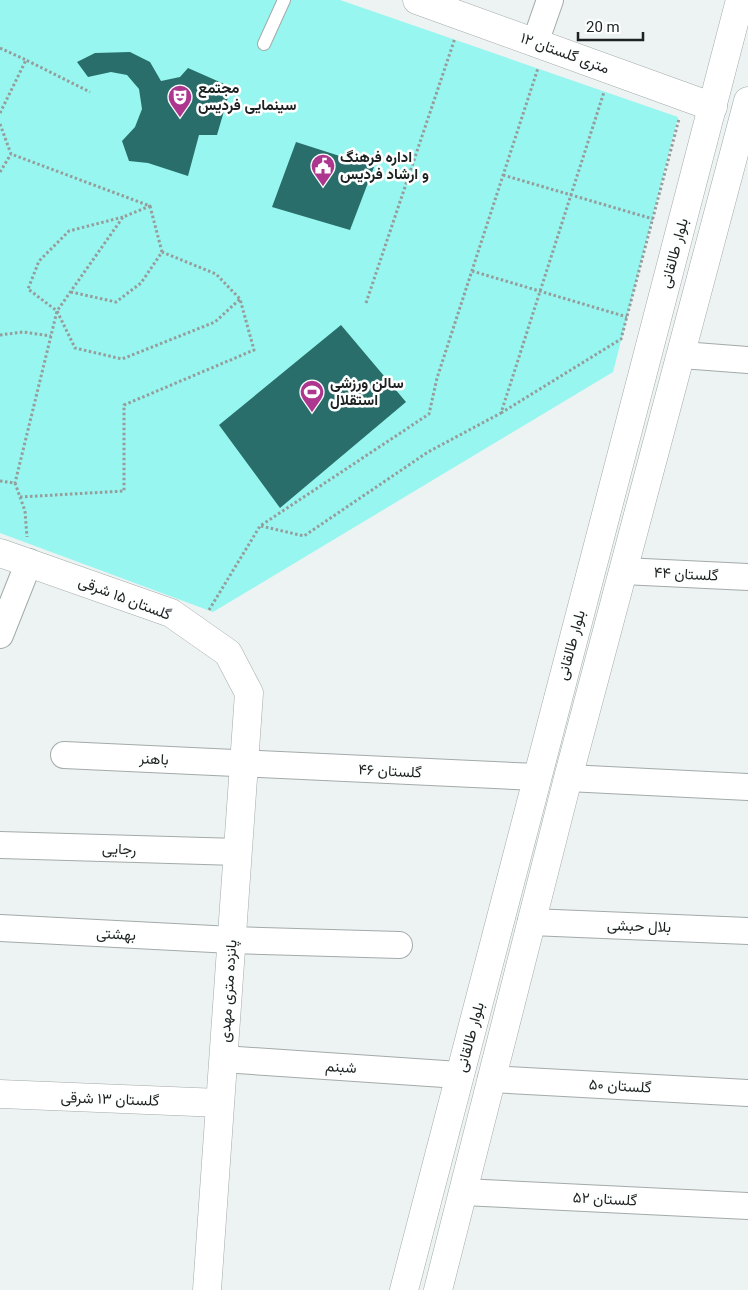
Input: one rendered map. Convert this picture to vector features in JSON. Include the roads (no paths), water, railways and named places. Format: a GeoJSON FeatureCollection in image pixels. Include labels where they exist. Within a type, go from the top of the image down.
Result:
{"type":"FeatureCollection","features":[{"type":"Feature","properties":{"kind":"main road","name":"۱۲ متری گلستان"},"geometry":{"type":"LineString","coordinates":[[417,0],[459,10],[540,44],[713,107]]}},
{"type":"Feature","properties":{"kind":"main road","name":"بلوار طالقانی"},"geometry":{"type":"LineString","coordinates":[[404,1290],[740,0]]}},
{"type":"Feature","properties":{"kind":"main road","name":"بلوار طالقانی"},"geometry":{"type":"LineString","coordinates":[[438,1290],[568,778],[623,571],[682,355],[741,155],[748,102]]}},
{"type":"Feature","properties":{"kind":"main road"},"geometry":{"type":"LineString","coordinates":[[622,454],[653,461]]}},
{"type":"Feature","properties":{"kind":"main road","name":"گلستان ۱۵ شرقی"},"geometry":{"type":"LineString","coordinates":[[0,553],[171,614],[228,653],[249,692]]}},
{"type":"Feature","properties":{"kind":"main road","name":"پانزده متری مهدی"},"geometry":{"type":"LineString","coordinates":[[207,1290],[249,692]]}},
{"type":"Feature","properties":{"kind":"main road","name":"گلستان ۱۳ شرقی"},"geometry":{"type":"LineString","coordinates":[[0,1094],[220,1103]]}},
{"type":"Feature","properties":{"kind":"street"},"geometry":{"type":"LineString","coordinates":[[540,44],[550,0]]}},
{"type":"Feature","properties":{"kind":"street"},"geometry":{"type":"LineString","coordinates":[[682,355],[748,360]]}},
{"type":"Feature","properties":{"kind":"street"},"geometry":{"type":"LineString","coordinates":[[0,635],[29,562]]}},
{"type":"Feature","properties":{"kind":"street","name":"گلستان ۴۴"},"geometry":{"type":"LineString","coordinates":[[623,571],[748,578]]}},
{"type":"Feature","properties":{"kind":"street","name":"باهنر"},"geometry":{"type":"LineString","coordinates":[[64,755],[244,764]]}},
{"type":"Feature","properties":{"kind":"street","name":"گلستان ۴۶"},"geometry":{"type":"LineString","coordinates":[[244,764],[537,777]]}},
{"type":"Feature","properties":{"kind":"street"},"geometry":{"type":"LineString","coordinates":[[568,778],[748,787]]}},
{"type":"Feature","properties":{"kind":"street","name":"رجایی"},"geometry":{"type":"LineString","coordinates":[[0,845],[238,852]]}},
{"type":"Feature","properties":{"kind":"street","name":"بلال حبشی"},"geometry":{"type":"LineString","coordinates":[[531,922],[748,931]]}},
{"type":"Feature","properties":{"kind":"street","name":"بهشتی"},"geometry":{"type":"LineString","coordinates":[[0,928],[232,940],[399,945]]}},
{"type":"Feature","properties":{"kind":"street","name":"شبنم"},"geometry":{"type":"LineString","coordinates":[[223,1059],[460,1076]]}},
{"type":"Feature","properties":{"kind":"street","name":"گلستان ۵۰"},"geometry":{"type":"LineString","coordinates":[[491,1079],[748,1093]]}},
{"type":"Feature","properties":{"kind":"street","name":"گلستان ۵۲"},"geometry":{"type":"LineString","coordinates":[[463,1192],[748,1206]]}},
{"type":"Feature","properties":{"kind":"lane"},"geometry":{"type":"LineString","coordinates":[[264,44],[284,0]]}},
{"type":"Feature","properties":{"kind":"place","name":"مجتمع سینمایی فردیس"},"geometry":{"type":"Point","coordinates":[180,118]}},
{"type":"Feature","properties":{"kind":"place","name":"اداره فرهنگ و ارشاد فردیس"},"geometry":{"type":"Point","coordinates":[323,187]}},
{"type":"Feature","properties":{"kind":"place","name":"سالن ورزشی استقلال"},"geometry":{"type":"Point","coordinates":[312,413]}}]}
